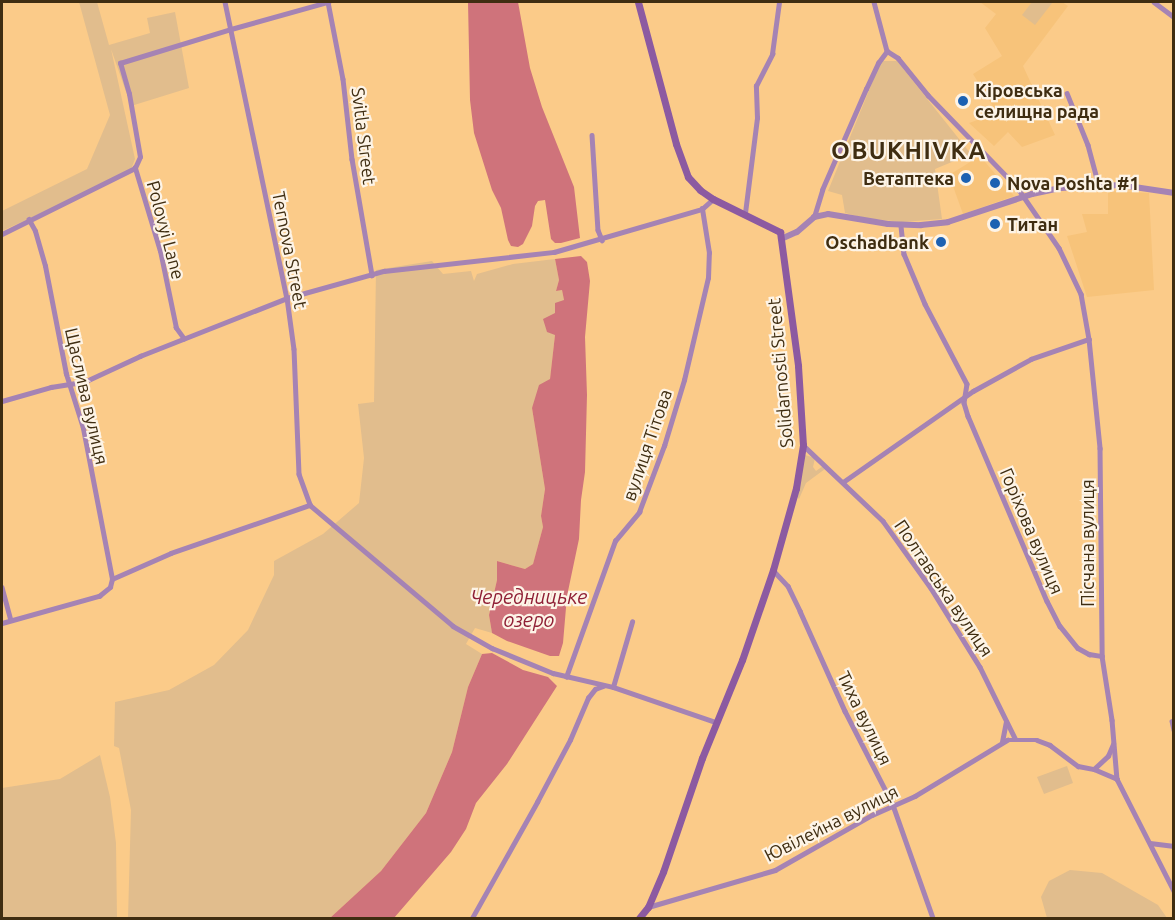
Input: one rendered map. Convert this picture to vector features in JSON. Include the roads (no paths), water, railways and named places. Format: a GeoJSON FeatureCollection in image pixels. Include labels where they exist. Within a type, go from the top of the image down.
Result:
{"type":"FeatureCollection","features":[{"type":"Feature","properties":{"kind":"main road"},"geometry":{"type":"LineString","coordinates":[[638,2],[682,164],[694,184],[714,199],[780,232],[781,239]]}},
{"type":"Feature","properties":{"kind":"main road","name":"Solidarnosti Street"},"geometry":{"type":"LineString","coordinates":[[639,918],[648,907],[716,722],[742,660],[773,570],[796,488],[803,444],[798,366],[781,239]]}},
{"type":"Feature","properties":{"kind":"street","name":"Ternova Street"},"geometry":{"type":"LineString","coordinates":[[225,2],[287,298],[294,350],[299,474],[310,504]]}},
{"type":"Feature","properties":{"kind":"street"},"geometry":{"type":"LineString","coordinates":[[231,29],[328,2]]}},
{"type":"Feature","properties":{"kind":"street","name":"Svitla Street"},"geometry":{"type":"LineString","coordinates":[[328,2],[343,79],[352,159],[372,275]]}},
{"type":"Feature","properties":{"kind":"street"},"geometry":{"type":"LineString","coordinates":[[745,213],[757,118],[756,86],[772,54],[779,2]]}},
{"type":"Feature","properties":{"kind":"street"},"geometry":{"type":"LineString","coordinates":[[814,217],[822,190],[870,80],[887,51],[874,2]]}},
{"type":"Feature","properties":{"kind":"street"},"geometry":{"type":"LineString","coordinates":[[1154,2],[1173,17]]}},
{"type":"Feature","properties":{"kind":"street","name":"Polovyi Lane"},"geometry":{"type":"LineString","coordinates":[[184,339],[176,328],[160,251],[135,168],[140,157],[129,94],[120,63],[231,29]]}},
{"type":"Feature","properties":{"kind":"street","name":"Пісчана вулиця"},"geometry":{"type":"LineString","coordinates":[[887,51],[898,58],[928,95],[1017,187],[1059,248],[1074,275],[1084,304],[1101,483],[1099,607],[1102,656],[1117,779],[1173,891]]}},
{"type":"Feature","properties":{"kind":"street"},"geometry":{"type":"LineString","coordinates":[[1068,93],[1088,145],[1099,186]]}},
{"type":"Feature","properties":{"kind":"street"},"geometry":{"type":"LineString","coordinates":[[592,135],[598,230],[602,240]]}},
{"type":"Feature","properties":{"kind":"street"},"geometry":{"type":"LineString","coordinates":[[2,234],[135,168]]}},
{"type":"Feature","properties":{"kind":"street"},"geometry":{"type":"LineString","coordinates":[[781,239],[797,232],[814,217],[828,214],[901,226],[948,222],[1048,190],[1121,185],[1173,193]]}},
{"type":"Feature","properties":{"kind":"street"},"geometry":{"type":"LineString","coordinates":[[2,401],[84,382],[140,356],[287,298],[393,270],[554,252],[602,240],[702,209],[714,199]]}},
{"type":"Feature","properties":{"kind":"street","name":"вулиця Тітова"},"geometry":{"type":"LineString","coordinates":[[566,677],[611,548],[639,512],[664,446],[684,380],[708,278],[709,253],[702,209]]}},
{"type":"Feature","properties":{"kind":"street","name":"Щаслива вулиця"},"geometry":{"type":"LineString","coordinates":[[11,620],[99,596],[110,587],[112,579],[83,428],[66,374],[45,266],[35,231],[29,220]]}},
{"type":"Feature","properties":{"kind":"street","name":"Горіхова вулиця"},"geometry":{"type":"LineString","coordinates":[[901,226],[904,254],[925,304],[967,384],[964,403],[968,416],[1060,626],[1083,652],[1102,656]]}},
{"type":"Feature","properties":{"kind":"street"},"geometry":{"type":"LineString","coordinates":[[843,482],[966,396],[1030,359],[1089,339]]}},
{"type":"Feature","properties":{"kind":"street","name":"Полтавська вулиця"},"geometry":{"type":"LineString","coordinates":[[803,444],[883,521],[931,588],[980,667],[1015,738]]}},
{"type":"Feature","properties":{"kind":"street"},"geometry":{"type":"LineString","coordinates":[[112,579],[171,553],[310,504],[453,626],[492,648],[566,677],[613,687],[716,722]]}},
{"type":"Feature","properties":{"kind":"street","name":"Тиха вулиця"},"geometry":{"type":"LineString","coordinates":[[773,570],[788,586],[845,711],[893,805],[933,918]]}},
{"type":"Feature","properties":{"kind":"street"},"geometry":{"type":"LineString","coordinates":[[2,587],[11,620],[2,623]]}},
{"type":"Feature","properties":{"kind":"street"},"geometry":{"type":"LineString","coordinates":[[613,687],[632,622]]}},
{"type":"Feature","properties":{"kind":"street"},"geometry":{"type":"LineString","coordinates":[[472,918],[570,740],[588,698],[595,689],[606,686]]}},
{"type":"Feature","properties":{"kind":"street"},"geometry":{"type":"LineString","coordinates":[[1002,742],[1006,720]]}},
{"type":"Feature","properties":{"kind":"street"},"geometry":{"type":"LineString","coordinates":[[1172,721],[1173,730]]}},
{"type":"Feature","properties":{"kind":"street"},"geometry":{"type":"LineString","coordinates":[[1015,738],[1037,740],[1050,745],[1078,766],[1094,769],[1117,779]]}},
{"type":"Feature","properties":{"kind":"street","name":"Ювілейна вулиця"},"geometry":{"type":"LineString","coordinates":[[648,907],[775,870],[893,805],[915,796],[1002,742],[1015,738]]}},
{"type":"Feature","properties":{"kind":"street"},"geometry":{"type":"LineString","coordinates":[[1094,769],[1108,756],[1113,742]]}},
{"type":"Feature","properties":{"kind":"street"},"geometry":{"type":"LineString","coordinates":[[1161,844],[1173,840]]}},
{"type":"Feature","properties":{"kind":"street"},"geometry":{"type":"LineString","coordinates":[[1150,843],[1173,846]]}},
{"type":"Feature","properties":{"kind":"water"},"geometry":{"type":"Polygon","coordinates":[[[468,2],[518,2],[530,68],[542,107],[574,187],[580,238],[561,243],[555,243],[551,239],[545,200],[538,201],[535,206],[532,226],[523,244],[518,247],[511,246],[508,240],[501,208],[492,190],[474,133],[470,100],[468,2]]]}},
{"type":"Feature","properties":{"kind":"water","name":"Чередницьке озеро"},"geometry":{"type":"Polygon","coordinates":[[[581,256],[587,262],[590,281],[585,337],[587,395],[585,472],[579,539],[567,596],[563,643],[559,656],[550,656],[507,641],[492,633],[489,615],[497,580],[497,561],[525,569],[533,564],[543,527],[541,516],[545,489],[532,408],[539,385],[550,379],[555,335],[547,332],[543,319],[555,313],[555,303],[564,300],[562,290],[556,291],[559,280],[555,259],[581,256]]]}},
{"type":"Feature","properties":{"kind":"water","name":"Чередницьке озеро"},"geometry":{"type":"Polygon","coordinates":[[[492,653],[523,670],[548,677],[557,686],[507,764],[476,803],[466,829],[451,852],[394,918],[330,918],[381,871],[426,813],[452,752],[468,687],[482,654],[492,653]]]}},
{"type":"Feature","properties":{"kind":"place","name":"Кіровська селищна рада"},"geometry":{"type":"Point","coordinates":[963,101]}},
{"type":"Feature","properties":{"kind":"place","name":"Ветаптека"},"geometry":{"type":"Point","coordinates":[966,178]}},
{"type":"Feature","properties":{"kind":"place","name":"Nova Poshta #1"},"geometry":{"type":"Point","coordinates":[995,183]}},
{"type":"Feature","properties":{"kind":"place","name":"Титан"},"geometry":{"type":"Point","coordinates":[995,224]}},
{"type":"Feature","properties":{"kind":"place","name":"Oschadbank"},"geometry":{"type":"Point","coordinates":[941,242]}},
{"type":"Feature","properties":{"kind":"district","name":"OBUKHIVKA"},"geometry":{"type":"Point","coordinates":[909,151]}}]}
